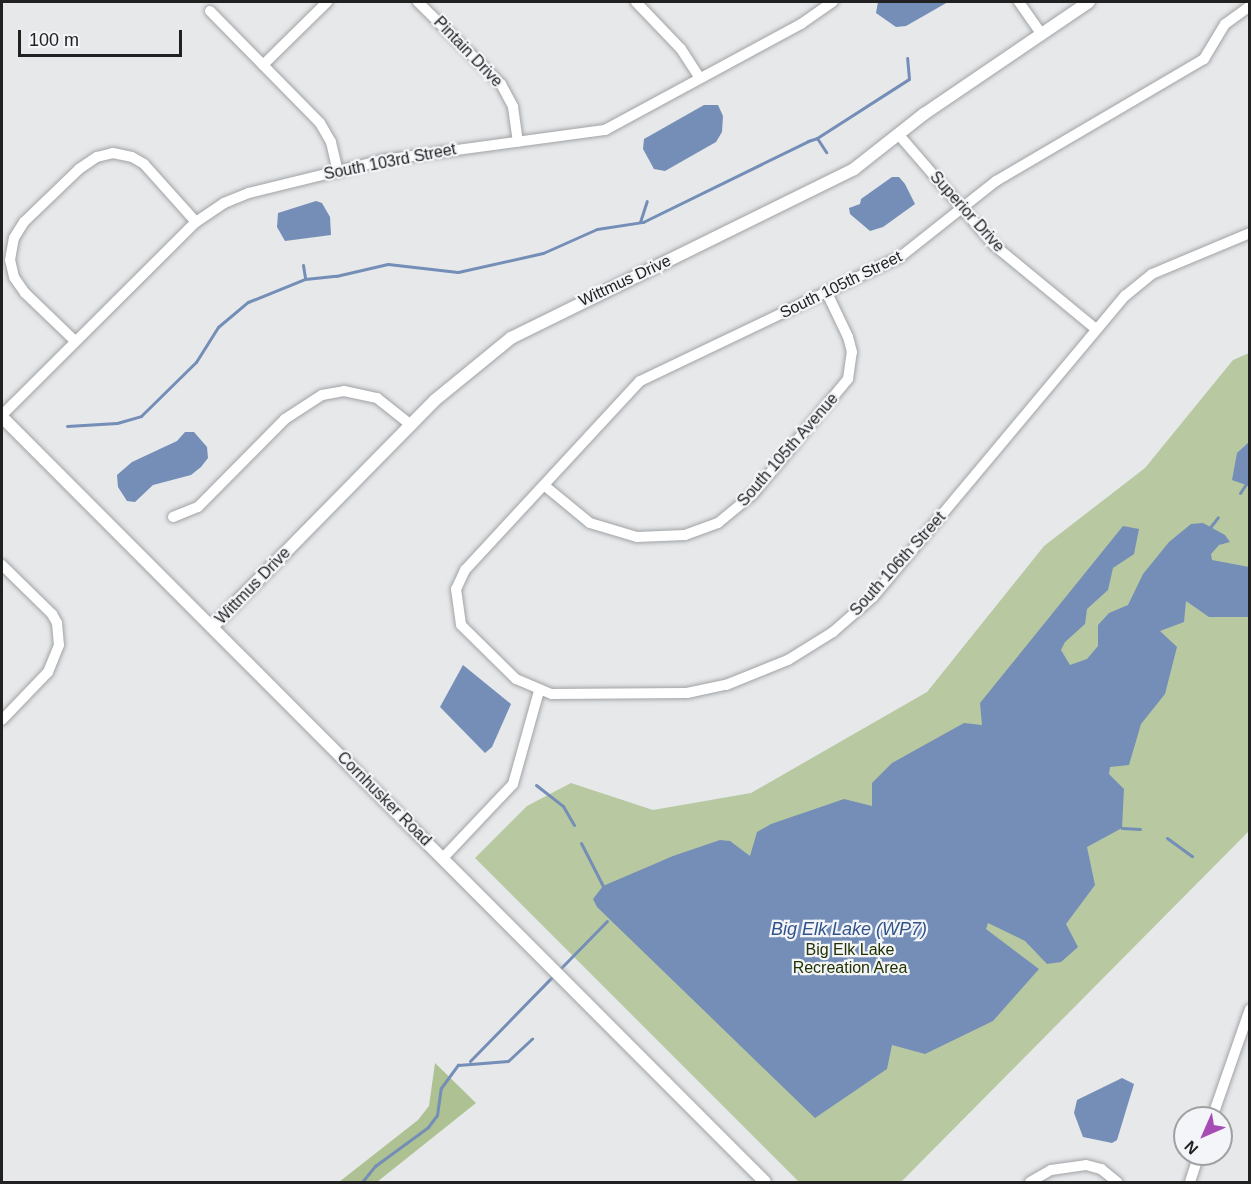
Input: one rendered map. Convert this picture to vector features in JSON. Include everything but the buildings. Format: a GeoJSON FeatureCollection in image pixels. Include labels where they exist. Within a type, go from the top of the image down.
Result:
{"type":"FeatureCollection","features":[{"type":"Feature","properties":{"kind":"street"},"geometry":{"type":"LineString","coordinates":[[262,65],[327,2]]}},
{"type":"Feature","properties":{"kind":"street","name":"Pintain Drive"},"geometry":{"type":"LineString","coordinates":[[418,2],[501,84],[513,107],[518,142]]}},
{"type":"Feature","properties":{"kind":"street"},"geometry":{"type":"LineString","coordinates":[[636,2],[681,49],[700,78]]}},
{"type":"Feature","properties":{"kind":"street","name":"South 103rd Street"},"geometry":{"type":"LineString","coordinates":[[2,416],[74,340],[196,222],[224,203],[249,193],[383,160],[605,130],[833,2]]}},
{"type":"Feature","properties":{"kind":"street"},"geometry":{"type":"LineString","coordinates":[[1019,2],[1041,34]]}},
{"type":"Feature","properties":{"kind":"street","name":"Wittmus Drive"},"geometry":{"type":"LineString","coordinates":[[212,627],[411,425],[480,361],[511,338],[810,194],[854,169],[1089,2]]}},
{"type":"Feature","properties":{"kind":"street","name":"South 105th Street"},"geometry":{"type":"LineString","coordinates":[[539,691],[516,679],[461,625],[456,589],[465,570],[640,381],[900,257],[996,181],[1204,60],[1225,24],[1250,6]]}},
{"type":"Feature","properties":{"kind":"street"},"geometry":{"type":"LineString","coordinates":[[210,11],[324,129],[338,172]]}},
{"type":"Feature","properties":{"kind":"street","name":"Superior Drive"},"geometry":{"type":"LineString","coordinates":[[899,135],[994,245],[1095,329]]}},
{"type":"Feature","properties":{"kind":"street"},"geometry":{"type":"LineString","coordinates":[[74,340],[25,293],[14,276],[10,260],[14,238],[51,196],[80,169],[97,157],[113,153],[144,164],[196,222]]}},
{"type":"Feature","properties":{"kind":"street","name":"South 106th Street"},"geometry":{"type":"LineString","coordinates":[[539,691],[594,696],[687,693],[758,674],[810,647],[873,597],[1095,329],[1125,296],[1152,274],[1250,233]]}},
{"type":"Feature","properties":{"kind":"street","name":"South 105th Avenue"},"geometry":{"type":"LineString","coordinates":[[545,486],[590,523],[637,537],[685,535],[718,523],[752,495],[848,379],[852,358],[848,337],[826,293]]}},
{"type":"Feature","properties":{"kind":"street"},"geometry":{"type":"LineString","coordinates":[[173,517],[198,507],[285,419],[322,395],[344,391],[377,398],[411,425]]}},
{"type":"Feature","properties":{"kind":"street","name":"Cornhusker Road"},"geometry":{"type":"LineString","coordinates":[[2,416],[765,1182]]}},
{"type":"Feature","properties":{"kind":"street"},"geometry":{"type":"LineString","coordinates":[[2,565],[52,614],[57,623],[59,645],[48,672],[2,720]]}},
{"type":"Feature","properties":{"kind":"street"},"geometry":{"type":"LineString","coordinates":[[443,858],[513,784],[539,691]]}},
{"type":"Feature","properties":{"kind":"street"},"geometry":{"type":"LineString","coordinates":[[1216,1106],[1250,1008]]}},
{"type":"Feature","properties":{"kind":"street"},"geometry":{"type":"LineString","coordinates":[[1030,1182],[1051,1170],[1086,1165],[1101,1169],[1117,1182]]}},
{"type":"Feature","properties":{"kind":"street"},"geometry":{"type":"LineString","coordinates":[[1190,1182],[1195,1166]]}},
{"type":"Feature","properties":{"kind":"green space","name":"Big Elk Lake Recreation Area"},"geometry":{"type":"Polygon","coordinates":[[[1249,353],[1249,831],[901,1182],[799,1182],[475,858],[527,806],[571,783],[653,810],[751,793],[927,692],[1044,546],[1145,468],[1233,360],[1249,353]]]}},
{"type":"Feature","properties":{"kind":"green space"},"geometry":{"type":"Polygon","coordinates":[[[435,1063],[476,1103],[377,1182],[339,1182],[418,1120],[429,1106],[435,1063]]]}},
{"type":"Feature","properties":{"kind":"water"},"geometry":{"type":"Polygon","coordinates":[[[878,2],[948,2],[906,26],[896,27],[876,13],[878,2]]]}},
{"type":"Feature","properties":{"kind":"water"},"geometry":{"type":"Polygon","coordinates":[[[704,105],[718,105],[723,116],[722,132],[716,142],[665,171],[654,169],[643,149],[644,139],[704,105]]]}},
{"type":"Feature","properties":{"kind":"water"},"geometry":{"type":"Polygon","coordinates":[[[892,177],[899,177],[905,184],[915,204],[883,227],[870,231],[850,214],[849,208],[860,204],[861,199],[892,177]]]}},
{"type":"Feature","properties":{"kind":"water"},"geometry":{"type":"Polygon","coordinates":[[[316,201],[322,203],[330,217],[331,235],[285,241],[277,227],[278,213],[316,201]]]}},
{"type":"Feature","properties":{"kind":"water"},"geometry":{"type":"Polygon","coordinates":[[[185,432],[194,432],[207,447],[208,458],[201,467],[191,475],[153,485],[135,502],[127,501],[118,487],[117,475],[132,462],[177,441],[185,432]]]}},
{"type":"Feature","properties":{"kind":"water"},"geometry":{"type":"Polygon","coordinates":[[[1249,442],[1250,486],[1232,480],[1237,453],[1249,442]]]}},
{"type":"Feature","properties":{"kind":"water","name":"Big Elk Lake (WP7)"},"geometry":{"type":"Polygon","coordinates":[[[1203,523],[1225,535],[1230,542],[1219,545],[1211,554],[1212,560],[1249,567],[1249,617],[1209,617],[1186,601],[1184,622],[1160,631],[1177,647],[1165,694],[1141,724],[1129,765],[1110,767],[1109,774],[1124,789],[1122,828],[1087,847],[1095,885],[1066,924],[1078,947],[1061,962],[1047,964],[1025,941],[988,923],[986,929],[1039,969],[993,1021],[925,1054],[892,1045],[887,1069],[815,1118],[597,907],[593,899],[603,886],[673,856],[720,840],[730,841],[750,856],[757,832],[771,824],[844,799],[872,806],[872,783],[892,763],[964,723],[982,725],[980,703],[1123,526],[1139,529],[1134,554],[1113,568],[1108,590],[1087,609],[1085,624],[1065,642],[1061,650],[1070,665],[1087,659],[1098,646],[1098,625],[1109,613],[1128,605],[1143,574],[1169,542],[1191,524],[1203,523]]]}},
{"type":"Feature","properties":{"kind":"water"},"geometry":{"type":"Polygon","coordinates":[[[463,665],[511,704],[492,747],[485,753],[440,707],[463,665]]]}},
{"type":"Feature","properties":{"kind":"water"},"geometry":{"type":"Polygon","coordinates":[[[1122,1078],[1134,1084],[1117,1140],[1112,1143],[1083,1137],[1074,1113],[1077,1100],[1122,1078]]]}},
{"type":"Feature","properties":{"kind":"waterway"},"geometry":{"type":"LineString","coordinates":[[817,138],[909,79],[907,58]]}},
{"type":"Feature","properties":{"kind":"waterway"},"geometry":{"type":"LineString","coordinates":[[67,426],[117,423],[141,416],[196,362],[218,327],[248,302],[305,279],[336,276],[388,264],[458,272],[543,253],[597,229],[643,222],[808,141],[817,138],[826,152]]}},
{"type":"Feature","properties":{"kind":"waterway"},"geometry":{"type":"LineString","coordinates":[[640,222],[647,201]]}},
{"type":"Feature","properties":{"kind":"waterway"},"geometry":{"type":"LineString","coordinates":[[303,265],[305,278]]}},
{"type":"Feature","properties":{"kind":"waterway"},"geometry":{"type":"LineString","coordinates":[[1240,493],[1250,478]]}},
{"type":"Feature","properties":{"kind":"waterway"},"geometry":{"type":"LineString","coordinates":[[1208,530],[1218,517]]}},
{"type":"Feature","properties":{"kind":"waterway"},"geometry":{"type":"LineString","coordinates":[[536,785],[563,806],[574,825]]}},
{"type":"Feature","properties":{"kind":"waterway"},"geometry":{"type":"LineString","coordinates":[[1122,828],[1140,829]]}},
{"type":"Feature","properties":{"kind":"waterway"},"geometry":{"type":"LineString","coordinates":[[1167,838],[1192,856]]}},
{"type":"Feature","properties":{"kind":"waterway"},"geometry":{"type":"LineString","coordinates":[[581,843],[603,886]]}},
{"type":"Feature","properties":{"kind":"waterway"},"geometry":{"type":"LineString","coordinates":[[558,971],[607,921]]}},
{"type":"Feature","properties":{"kind":"waterway"},"geometry":{"type":"LineString","coordinates":[[470,1061],[553,976]]}},
{"type":"Feature","properties":{"kind":"waterway"},"geometry":{"type":"LineString","coordinates":[[362,1182],[375,1166],[428,1127],[437,1115],[441,1088],[458,1065],[508,1061],[532,1039]]}}]}
